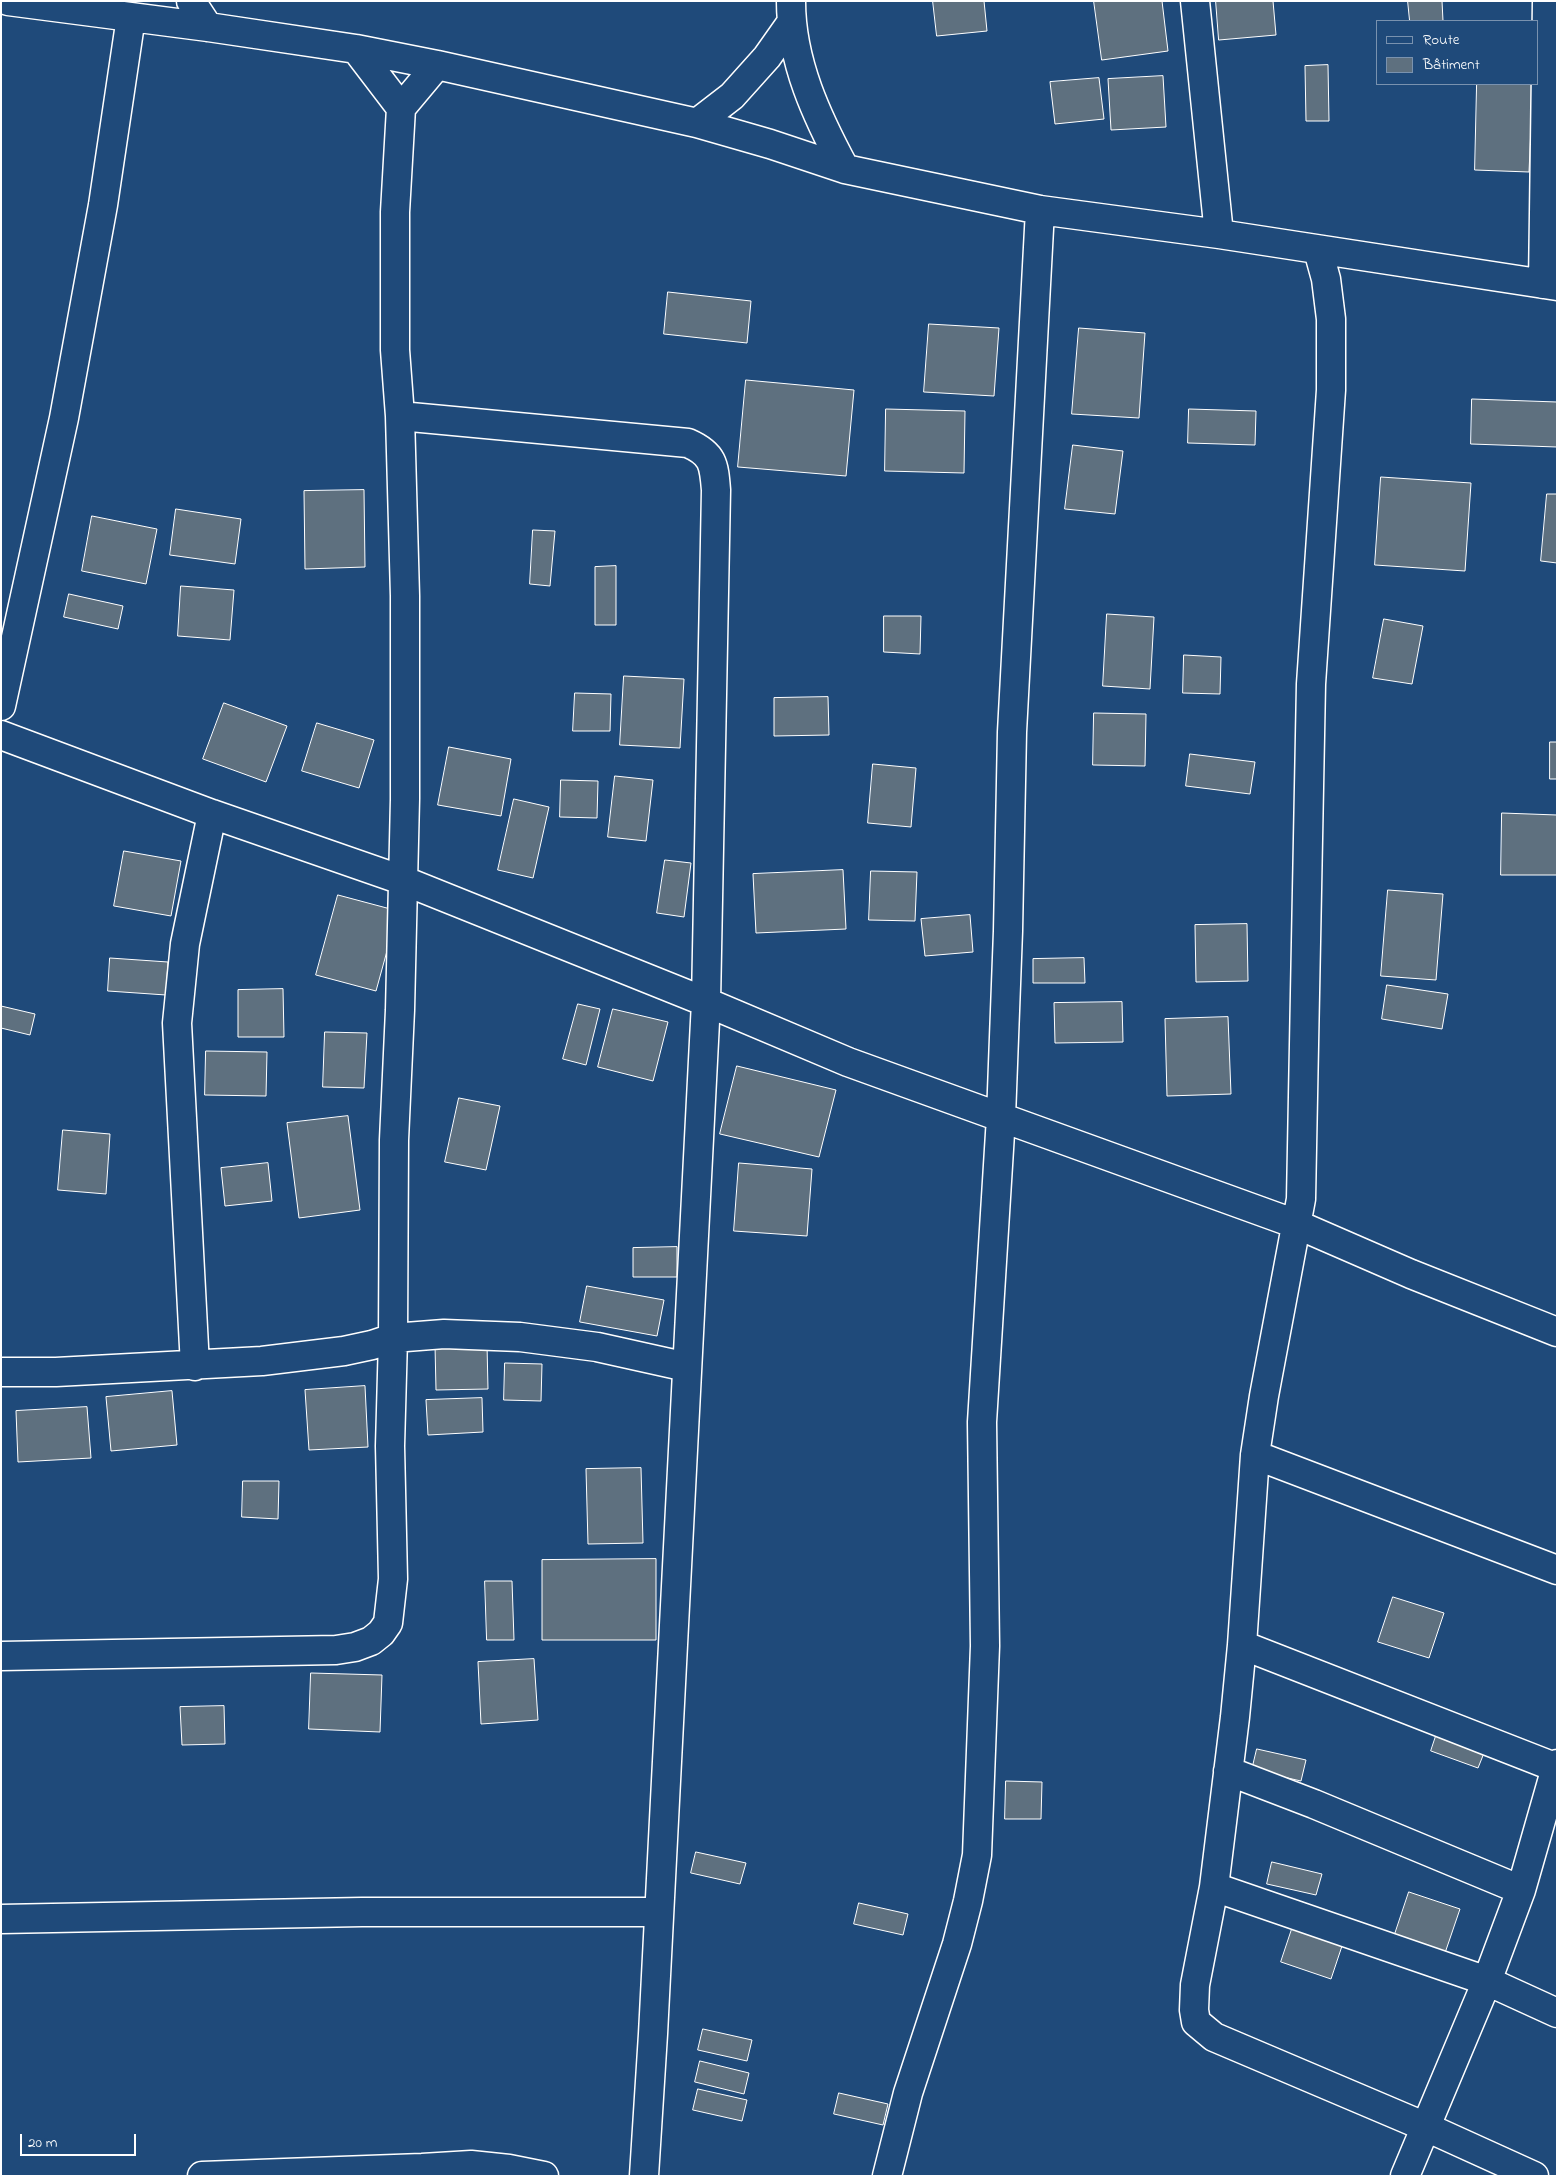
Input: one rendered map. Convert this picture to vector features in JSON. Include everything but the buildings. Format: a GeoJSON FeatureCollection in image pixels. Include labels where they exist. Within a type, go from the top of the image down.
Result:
{"type":"FeatureCollection","features":[{"type":"Feature","properties":{"kind":"street"},"geometry":{"type":"LineString","coordinates":[[8,1],[208,27],[356,49],[437,65],[697,123],[770,144],[845,169],[1040,210],[1220,234],[1550,285],[1547,1]]}},
{"type":"Feature","properties":{"kind":"street"},"geometry":{"type":"LineString","coordinates":[[191,1],[208,27]]}},
{"type":"Feature","properties":{"kind":"street"},"geometry":{"type":"LineString","coordinates":[[1195,1],[1220,234]]}},
{"type":"Feature","properties":{"kind":"street"},"geometry":{"type":"LineString","coordinates":[[697,123],[732,96],[767,57],[791,12]]}},
{"type":"Feature","properties":{"kind":"street"},"geometry":{"type":"LineString","coordinates":[[791,12],[806,86],[822,126],[845,169]]}},
{"type":"Feature","properties":{"kind":"street"},"geometry":{"type":"LineString","coordinates":[[1,706],[64,418],[103,205],[131,17]]}},
{"type":"Feature","properties":{"kind":"street"},"geometry":{"type":"LineString","coordinates":[[356,49],[401,108]]}},
{"type":"Feature","properties":{"kind":"street"},"geometry":{"type":"LineString","coordinates":[[1,1656],[336,1650],[355,1647],[371,1641],[381,1633],[388,1623],[392,1579],[390,1446],[393,1338],[394,1140],[400,1010],[405,799],[405,596],[400,416],[395,350],[395,212],[401,108],[437,65]]}},
{"type":"Feature","properties":{"kind":"street"},"geometry":{"type":"LineString","coordinates":[[887,2176],[908,2093],[957,1944],[977,1855],[985,1646],[982,1422],[1001,1117],[1008,931],[1012,732],[1040,210]]}},
{"type":"Feature","properties":{"kind":"street"},"geometry":{"type":"LineString","coordinates":[[1318,250],[1326,280],[1331,319],[1331,390],[1311,684],[1302,1190],[1255,1455],[1242,1645],[1214,1887],[1195,1985],[1194,2010],[1196,2022],[1214,2037],[1426,2127],[1534,2176]]}},
{"type":"Feature","properties":{"kind":"street"},"geometry":{"type":"LineString","coordinates":[[400,416],[688,443],[702,448],[711,458],[716,490],[706,1002],[644,2176]]}},
{"type":"Feature","properties":{"kind":"street"},"geometry":{"type":"LineString","coordinates":[[1,735],[212,814],[402,880],[706,1002],[848,1062],[1296,1224],[1412,1274],[1557,1332]]}},
{"type":"Feature","properties":{"kind":"street"},"geometry":{"type":"LineString","coordinates":[[195,1366],[177,1023],[186,944],[212,814]]}},
{"type":"Feature","properties":{"kind":"street"},"geometry":{"type":"LineString","coordinates":[[1,1372],[56,1372],[195,1366],[344,1351],[393,1338],[444,1334],[520,1337],[597,1347],[687,1367]]}},
{"type":"Feature","properties":{"kind":"street"},"geometry":{"type":"LineString","coordinates":[[1255,1455],[1557,1570]]}},
{"type":"Feature","properties":{"kind":"street"},"geometry":{"type":"LineString","coordinates":[[1242,1645],[1556,1766],[1521,1890],[1487,1981],[1405,2176]]}},
{"type":"Feature","properties":{"kind":"street"},"geometry":{"type":"LineString","coordinates":[[1228,1771],[1314,1804],[1521,1890]]}},
{"type":"Feature","properties":{"kind":"street"},"geometry":{"type":"LineString","coordinates":[[1214,1887],[1487,1981],[1557,2013]]}},
{"type":"Feature","properties":{"kind":"street"},"geometry":{"type":"LineString","coordinates":[[1,1919],[362,1912],[658,1912]]}},
{"type":"Feature","properties":{"kind":"street"},"geometry":{"type":"LineString","coordinates":[[202,2176],[471,2165],[509,2169],[544,2176]]}}]}
